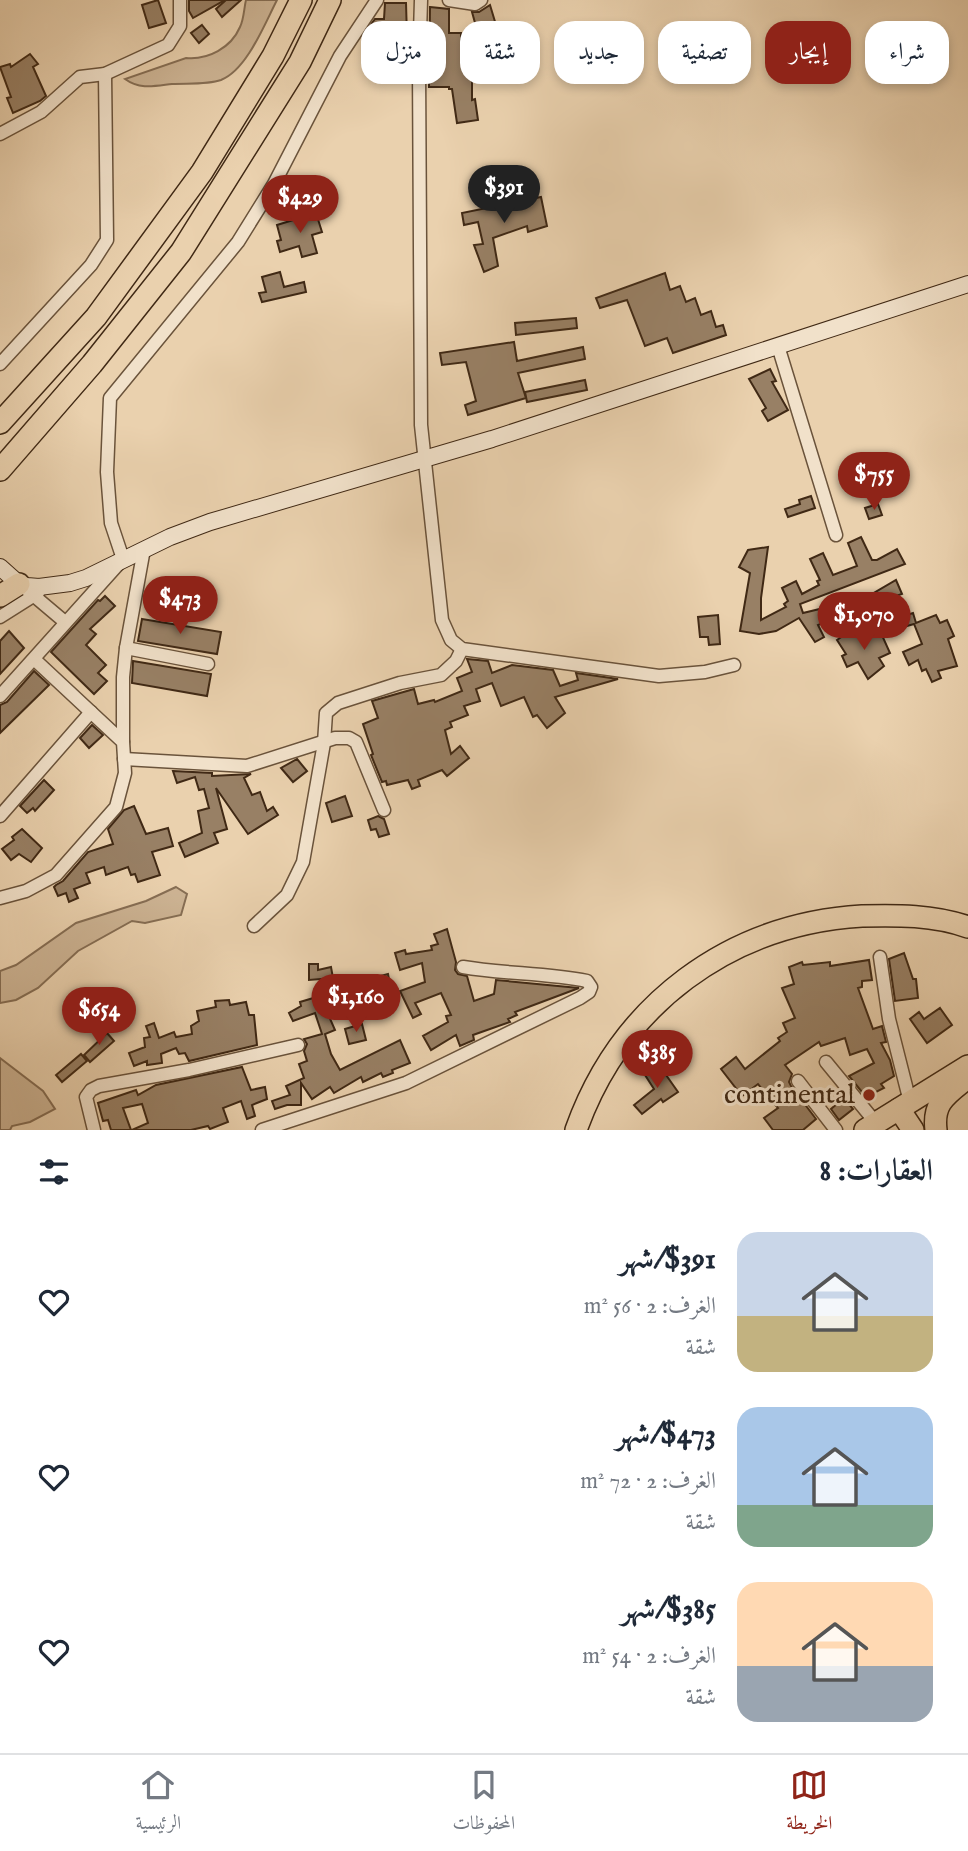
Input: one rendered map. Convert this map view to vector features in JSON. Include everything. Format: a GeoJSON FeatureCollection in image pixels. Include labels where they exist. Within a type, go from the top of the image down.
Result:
{"type":"FeatureCollection","features":[{"type":"Feature","properties":{"kind":"highway"},"geometry":{"type":"LineString","coordinates":[[0,423],[96,317],[202,172],[273,56],[301,0]]}},
{"type":"Feature","properties":{"kind":"highway"},"geometry":{"type":"LineString","coordinates":[[0,470],[92,364],[181,252],[300,62],[330,0]]}},
{"type":"Feature","properties":{"kind":"highway"},"geometry":{"type":"LineString","coordinates":[[0,596],[26,590]]}},
{"type":"Feature","properties":{"kind":"highway"},"geometry":{"type":"LineString","coordinates":[[576,1130],[609,1063],[653,1006],[702,966],[729,951],[774,932],[839,918],[885,915],[921,917],[956,922],[968,927]]}},
{"type":"Feature","properties":{"kind":"highway"},"geometry":{"type":"LineString","coordinates":[[588,1130],[604,1096],[632,1051],[659,1019],[688,993],[722,969],[753,953],[786,941],[827,932],[858,929],[916,931],[968,939]]}},
{"type":"Feature","properties":{"kind":"highway"},"geometry":{"type":"LineString","coordinates":[[871,1127],[968,1066]]}},
{"type":"Feature","properties":{"kind":"highway"},"geometry":{"type":"LineString","coordinates":[[936,1130],[936,1110],[942,1099],[968,1078]]}},
{"type":"Feature","properties":{"kind":"highway"},"geometry":{"type":"LineString","coordinates":[[905,1106],[912,1130]]}},
{"type":"Feature","properties":{"kind":"main road"},"geometry":{"type":"LineString","coordinates":[[0,567],[26,590],[78,581],[144,549],[210,522],[423,459],[968,284]]}},
{"type":"Feature","properties":{"kind":"street"},"geometry":{"type":"LineString","coordinates":[[0,134],[41,112],[80,77],[105,74],[169,45],[180,26],[180,0]]}},
{"type":"Feature","properties":{"kind":"street"},"geometry":{"type":"LineString","coordinates":[[0,695],[123,559],[111,523],[107,472],[110,398],[238,242],[274,184],[340,56],[377,0]]}},
{"type":"Feature","properties":{"kind":"street"},"geometry":{"type":"LineString","coordinates":[[421,0],[419,80],[423,459],[442,620],[451,640],[462,649],[659,676],[705,672],[734,665]]}},
{"type":"Feature","properties":{"kind":"street"},"geometry":{"type":"LineString","coordinates":[[449,0],[475,4],[481,0]]}},
{"type":"Feature","properties":{"kind":"street"},"geometry":{"type":"LineString","coordinates":[[0,364],[91,265],[107,240],[105,74]]}},
{"type":"Feature","properties":{"kind":"street"},"geometry":{"type":"LineString","coordinates":[[778,346],[836,535]]}},
{"type":"Feature","properties":{"kind":"street"},"geometry":{"type":"LineString","coordinates":[[0,898],[26,891],[56,875],[116,807],[125,773],[123,677],[126,648],[144,549]]}},
{"type":"Feature","properties":{"kind":"street"},"geometry":{"type":"LineString","coordinates":[[0,617],[26,590],[65,622]]}},
{"type":"Feature","properties":{"kind":"street"},"geometry":{"type":"LineString","coordinates":[[126,648],[208,664]]}},
{"type":"Feature","properties":{"kind":"street"},"geometry":{"type":"LineString","coordinates":[[254,926],[287,895],[303,862],[324,743],[326,713],[338,703],[441,675],[456,661],[462,649]]}},
{"type":"Feature","properties":{"kind":"street"},"geometry":{"type":"LineString","coordinates":[[34,659],[123,742]]}},
{"type":"Feature","properties":{"kind":"street"},"geometry":{"type":"LineString","coordinates":[[0,816],[91,712]]}},
{"type":"Feature","properties":{"kind":"street"},"geometry":{"type":"LineString","coordinates":[[124,759],[247,766],[335,738],[349,738],[356,742],[384,810]]}},
{"type":"Feature","properties":{"kind":"street"},"geometry":{"type":"LineString","coordinates":[[880,957],[905,1106]]}},
{"type":"Feature","properties":{"kind":"street"},"geometry":{"type":"LineString","coordinates":[[262,1130],[406,1083],[580,998],[589,992],[591,987],[587,981],[575,979],[504,974],[463,967]]}},
{"type":"Feature","properties":{"kind":"street"},"geometry":{"type":"LineString","coordinates":[[94,1130],[86,1097],[91,1090],[99,1086],[189,1070],[298,1045]]}},
{"type":"Feature","properties":{"kind":"street"},"geometry":{"type":"LineString","coordinates":[[826,1062],[871,1127]]}},
{"type":"Feature","properties":{"kind":"street"},"geometry":{"type":"LineString","coordinates":[[798,1081],[836,1130]]}},
{"type":"Feature","properties":{"kind":"shaded area"},"geometry":{"type":"Polygon","coordinates":[[[246,0],[277,0],[254,45],[230,75],[210,83],[154,86],[136,85],[125,79],[186,58],[210,55],[225,47],[240,27],[246,0]]]}},
{"type":"Feature","properties":{"kind":"shaded area"},"geometry":{"type":"Polygon","coordinates":[[[176,887],[187,894],[181,915],[145,923],[132,921],[78,951],[38,988],[16,1000],[0,1003],[0,971],[16,965],[76,923],[146,901],[176,887]]]}},
{"type":"Feature","properties":{"kind":"shaded area"},"geometry":{"type":"Polygon","coordinates":[[[0,1058],[43,1091],[55,1109],[30,1122],[12,1126],[10,1130],[0,1130],[0,1058]]]}},
{"type":"Feature","properties":{"kind":"building"},"geometry":{"type":"Polygon","coordinates":[[[158,0],[166,23],[149,28],[142,5],[158,0]]]}},
{"type":"Feature","properties":{"kind":"building"},"geometry":{"type":"Polygon","coordinates":[[[189,0],[225,0],[193,18],[189,11],[189,0]]]}},
{"type":"Feature","properties":{"kind":"building"},"geometry":{"type":"Polygon","coordinates":[[[226,0],[241,0],[222,17],[216,9],[226,0]]]}},
{"type":"Feature","properties":{"kind":"building"},"geometry":{"type":"Polygon","coordinates":[[[385,3],[406,3],[407,21],[374,21],[384,19],[385,3]]]}},
{"type":"Feature","properties":{"kind":"building"},"geometry":{"type":"Polygon","coordinates":[[[490,5],[495,21],[474,21],[472,12],[479,12],[490,5]]]}},
{"type":"Feature","properties":{"kind":"building"},"geometry":{"type":"Polygon","coordinates":[[[430,7],[449,9],[449,33],[460,33],[460,84],[472,84],[472,100],[475,99],[478,120],[457,123],[452,89],[429,87],[429,84],[446,84],[446,21],[430,21],[430,7]]]}},
{"type":"Feature","properties":{"kind":"building"},"geometry":{"type":"Polygon","coordinates":[[[202,25],[209,34],[199,43],[191,33],[202,25]]]}},
{"type":"Feature","properties":{"kind":"building"},"geometry":{"type":"Polygon","coordinates":[[[30,54],[38,64],[33,67],[46,96],[13,113],[7,98],[11,97],[0,67],[10,64],[11,67],[30,54]]]}},
{"type":"Feature","properties":{"kind":"building"},"geometry":{"type":"Polygon","coordinates":[[[541,197],[547,226],[528,232],[527,226],[493,238],[498,266],[484,272],[474,245],[483,244],[478,222],[464,225],[462,213],[541,197]]]}},
{"type":"Feature","properties":{"kind":"building"},"geometry":{"type":"Polygon","coordinates":[[[316,213],[322,232],[312,235],[317,253],[302,257],[299,246],[280,252],[277,241],[281,240],[277,225],[316,213]]]}},
{"type":"Feature","properties":{"kind":"building"},"geometry":{"type":"Polygon","coordinates":[[[280,272],[284,287],[304,282],[306,292],[262,302],[259,293],[266,292],[262,277],[280,272]]]}},
{"type":"Feature","properties":{"kind":"building"},"geometry":{"type":"Polygon","coordinates":[[[665,273],[670,290],[680,286],[686,302],[695,298],[701,315],[711,311],[716,327],[723,325],[726,335],[673,353],[667,338],[645,346],[627,300],[600,308],[596,298],[665,273]]]}},
{"type":"Feature","properties":{"kind":"building"},"geometry":{"type":"Polygon","coordinates":[[[576,318],[577,328],[516,335],[515,323],[576,318]]]}},
{"type":"Feature","properties":{"kind":"building"},"geometry":{"type":"Polygon","coordinates":[[[514,342],[517,361],[583,347],[585,359],[518,373],[526,398],[468,415],[465,405],[476,401],[466,362],[442,365],[440,353],[514,342]]]}},
{"type":"Feature","properties":{"kind":"building"},"geometry":{"type":"Polygon","coordinates":[[[770,369],[776,381],[772,382],[788,410],[768,421],[762,411],[766,408],[749,379],[770,369]]]}},
{"type":"Feature","properties":{"kind":"building"},"geometry":{"type":"Polygon","coordinates":[[[585,380],[587,390],[527,402],[525,392],[585,380]]]}},
{"type":"Feature","properties":{"kind":"building"},"geometry":{"type":"Polygon","coordinates":[[[811,496],[815,508],[788,517],[785,509],[800,504],[799,500],[811,496]]]}},
{"type":"Feature","properties":{"kind":"building"},"geometry":{"type":"Polygon","coordinates":[[[878,504],[882,515],[869,519],[865,508],[878,504]]]}},
{"type":"Feature","properties":{"kind":"building"},"geometry":{"type":"Polygon","coordinates":[[[861,537],[872,560],[897,549],[905,564],[800,604],[803,613],[865,598],[896,580],[902,594],[869,605],[845,622],[841,616],[818,625],[824,637],[815,642],[799,618],[776,631],[759,634],[740,631],[750,573],[739,567],[748,550],[768,547],[761,620],[786,607],[784,604],[788,601],[782,588],[796,581],[802,594],[819,585],[817,581],[820,580],[810,559],[823,553],[833,575],[857,566],[848,543],[861,537]]]}},
{"type":"Feature","properties":{"kind":"building"},"geometry":{"type":"Polygon","coordinates":[[[105,596],[115,606],[90,629],[96,634],[86,645],[106,665],[98,673],[107,681],[94,694],[51,652],[98,600],[105,596]]]}},
{"type":"Feature","properties":{"kind":"building"},"geometry":{"type":"Polygon","coordinates":[[[913,613],[916,623],[936,615],[940,623],[947,620],[954,636],[948,639],[957,666],[938,671],[941,678],[932,682],[926,669],[922,671],[918,660],[909,665],[903,652],[922,644],[914,624],[907,626],[904,616],[913,613]]]}},
{"type":"Feature","properties":{"kind":"building"},"geometry":{"type":"Polygon","coordinates":[[[718,615],[720,644],[709,645],[708,637],[700,637],[698,617],[718,615]]]}},
{"type":"Feature","properties":{"kind":"building"},"geometry":{"type":"Polygon","coordinates":[[[142,619],[221,632],[217,654],[138,641],[142,619]]]}},
{"type":"Feature","properties":{"kind":"building"},"geometry":{"type":"Polygon","coordinates":[[[853,629],[861,640],[870,634],[872,637],[881,633],[890,653],[879,658],[884,666],[868,679],[858,662],[847,667],[842,656],[846,654],[837,640],[853,629]]]}},
{"type":"Feature","properties":{"kind":"building"},"geometry":{"type":"Polygon","coordinates":[[[9,631],[24,648],[0,674],[0,641],[9,631]]]}},
{"type":"Feature","properties":{"kind":"building"},"geometry":{"type":"Polygon","coordinates":[[[467,659],[488,661],[492,673],[512,665],[553,670],[560,686],[578,680],[576,673],[618,679],[555,697],[565,713],[547,728],[537,715],[533,717],[524,697],[501,706],[492,683],[476,689],[480,701],[464,706],[468,715],[450,722],[452,727],[445,730],[451,754],[460,746],[469,758],[447,776],[442,770],[418,780],[420,786],[412,789],[408,780],[387,785],[386,781],[382,782],[363,724],[378,718],[372,701],[414,689],[418,704],[434,700],[435,702],[462,691],[457,678],[472,672],[467,659]]]}},
{"type":"Feature","properties":{"kind":"building"},"geometry":{"type":"Polygon","coordinates":[[[133,661],[211,674],[207,696],[132,683],[133,661]]]}},
{"type":"Feature","properties":{"kind":"building"},"geometry":{"type":"Polygon","coordinates":[[[34,671],[49,685],[0,733],[0,705],[7,702],[34,671]]]}},
{"type":"Feature","properties":{"kind":"building"},"geometry":{"type":"Polygon","coordinates":[[[92,725],[103,735],[89,748],[80,738],[92,725]]]}},
{"type":"Feature","properties":{"kind":"building"},"geometry":{"type":"Polygon","coordinates":[[[297,759],[307,771],[293,782],[281,768],[297,759]]]}},
{"type":"Feature","properties":{"kind":"building"},"geometry":{"type":"Polygon","coordinates":[[[173,771],[212,773],[212,776],[251,774],[244,778],[252,795],[260,792],[267,811],[273,807],[278,815],[248,834],[216,788],[227,829],[214,833],[218,843],[185,857],[179,843],[202,833],[198,811],[209,808],[204,789],[199,790],[195,777],[177,783],[173,771]]]}},
{"type":"Feature","properties":{"kind":"building"},"geometry":{"type":"Polygon","coordinates":[[[44,780],[54,790],[35,811],[33,808],[27,813],[20,806],[44,780]]]}},
{"type":"Feature","properties":{"kind":"building"},"geometry":{"type":"Polygon","coordinates":[[[345,796],[352,816],[332,822],[326,803],[345,796]]]}},
{"type":"Feature","properties":{"kind":"building"},"geometry":{"type":"Polygon","coordinates":[[[134,806],[146,834],[168,828],[173,846],[152,852],[160,875],[138,882],[128,867],[106,875],[104,867],[86,873],[90,883],[74,889],[78,898],[69,902],[66,893],[58,896],[54,887],[63,881],[88,852],[113,844],[108,829],[124,810],[134,806]]]}},
{"type":"Feature","properties":{"kind":"building"},"geometry":{"type":"Polygon","coordinates":[[[378,816],[384,819],[389,834],[379,837],[376,829],[371,830],[368,820],[378,816]]]}},
{"type":"Feature","properties":{"kind":"building"},"geometry":{"type":"Polygon","coordinates":[[[22,829],[42,848],[31,862],[19,854],[11,860],[2,849],[14,840],[12,837],[22,829]]]}},
{"type":"Feature","properties":{"kind":"building"},"geometry":{"type":"Polygon","coordinates":[[[447,929],[456,962],[455,970],[458,974],[467,976],[474,1001],[494,994],[496,980],[579,988],[515,1012],[517,1015],[508,1019],[510,1022],[473,1035],[474,1040],[460,1046],[456,1035],[431,1050],[423,1036],[448,1022],[446,1016],[451,1015],[441,993],[415,1003],[421,1014],[413,1018],[400,991],[425,982],[422,963],[400,970],[395,953],[405,950],[406,954],[432,950],[431,946],[438,944],[434,934],[447,929]]]}},
{"type":"Feature","properties":{"kind":"building"},"geometry":{"type":"Polygon","coordinates":[[[904,953],[913,979],[916,979],[918,998],[895,1001],[889,959],[904,953]]]}},
{"type":"Feature","properties":{"kind":"building"},"geometry":{"type":"Polygon","coordinates":[[[869,960],[872,980],[862,981],[862,987],[858,988],[873,1029],[882,1026],[886,1042],[881,1043],[890,1060],[894,1076],[881,1084],[884,1088],[866,1097],[849,1076],[874,1063],[867,1049],[850,1055],[845,1038],[821,1046],[819,1042],[785,1065],[792,1074],[789,1082],[791,1086],[816,1119],[803,1130],[773,1130],[764,1118],[778,1108],[758,1084],[742,1096],[721,1069],[736,1057],[745,1069],[780,1041],[778,1038],[787,1032],[783,1023],[795,1018],[782,988],[794,984],[789,967],[802,962],[803,965],[830,962],[830,966],[869,960]]]}},
{"type":"Feature","properties":{"kind":"building"},"geometry":{"type":"Polygon","coordinates":[[[309,964],[318,964],[318,970],[331,967],[333,978],[309,980],[309,964]]]}},
{"type":"Feature","properties":{"kind":"building"},"geometry":{"type":"Polygon","coordinates":[[[388,974],[390,985],[375,988],[373,978],[388,974]]]}},
{"type":"Feature","properties":{"kind":"building"},"geometry":{"type":"Polygon","coordinates":[[[320,996],[335,1030],[325,1034],[331,1054],[340,1070],[400,1040],[410,1063],[383,1077],[381,1073],[363,1082],[361,1077],[334,1093],[330,1087],[312,1099],[301,1083],[301,1105],[287,1105],[275,1109],[272,1101],[290,1095],[286,1086],[304,1078],[299,1064],[307,1061],[304,1051],[307,1044],[304,1039],[322,1034],[315,1013],[293,1021],[289,1013],[301,1006],[300,1002],[320,996]]]}},
{"type":"Feature","properties":{"kind":"building"},"geometry":{"type":"Polygon","coordinates":[[[229,1000],[230,1005],[246,1002],[249,1015],[254,1015],[257,1045],[189,1061],[185,1053],[179,1054],[176,1048],[161,1054],[162,1063],[147,1065],[147,1061],[134,1066],[129,1053],[145,1047],[144,1038],[150,1037],[146,1026],[154,1023],[159,1038],[174,1032],[176,1037],[192,1034],[191,1026],[199,1021],[197,1011],[216,1007],[215,1001],[229,1000]]]}},
{"type":"Feature","properties":{"kind":"building"},"geometry":{"type":"Polygon","coordinates":[[[940,1008],[952,1025],[927,1043],[910,1019],[919,1012],[924,1019],[940,1008]]]}},
{"type":"Feature","properties":{"kind":"building"},"geometry":{"type":"Polygon","coordinates":[[[362,1024],[366,1040],[349,1044],[345,1029],[362,1024]]]}},
{"type":"Feature","properties":{"kind":"building"},"geometry":{"type":"Polygon","coordinates":[[[107,1033],[114,1041],[90,1062],[84,1055],[107,1033]]]}},
{"type":"Feature","properties":{"kind":"building"},"geometry":{"type":"Polygon","coordinates":[[[81,1054],[87,1061],[62,1082],[56,1075],[81,1054]]]}},
{"type":"Feature","properties":{"kind":"building"},"geometry":{"type":"Polygon","coordinates":[[[659,1065],[678,1092],[663,1102],[661,1099],[642,1114],[634,1105],[654,1089],[645,1075],[659,1065]]]}},
{"type":"Feature","properties":{"kind":"building"},"geometry":{"type":"Polygon","coordinates":[[[242,1067],[251,1090],[265,1087],[267,1099],[252,1105],[255,1116],[247,1119],[241,1101],[223,1108],[228,1122],[210,1129],[208,1126],[191,1130],[132,1130],[148,1123],[142,1104],[123,1108],[131,1130],[111,1130],[108,1120],[103,1121],[98,1103],[136,1090],[138,1095],[156,1085],[242,1067]]]}},
{"type":"Feature","properties":{"kind":"building"},"geometry":{"type":"Polygon","coordinates":[[[844,1098],[853,1109],[839,1120],[831,1109],[844,1098]]]}},
{"type":"Feature","properties":{"kind":"place","name":"continental"},"geometry":{"type":"Point","coordinates":[869,1095]}}]}
